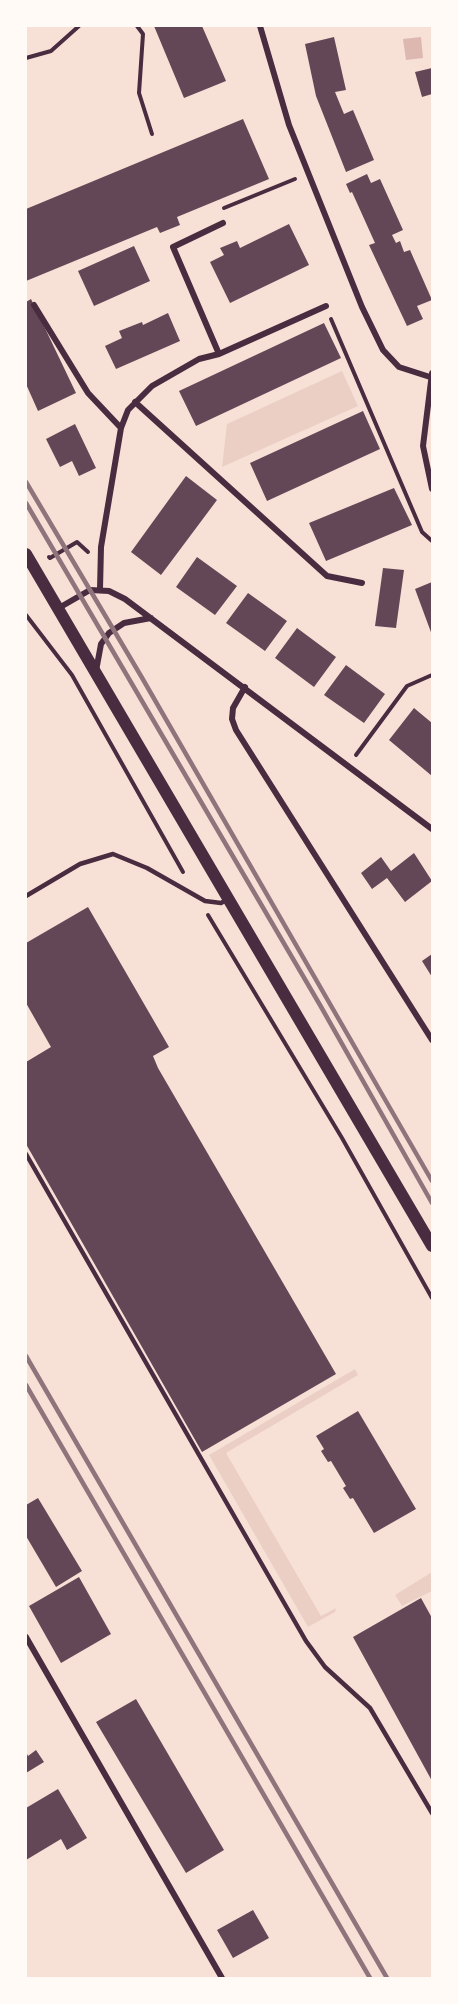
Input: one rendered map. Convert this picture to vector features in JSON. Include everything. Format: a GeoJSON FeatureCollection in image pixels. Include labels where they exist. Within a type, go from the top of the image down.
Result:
{"type":"FeatureCollection","features":[{"type":"Feature","properties":{"kind":"main road"},"geometry":{"type":"LineString","coordinates":[[26,555],[432,1246]]}},
{"type":"Feature","properties":{"kind":"street"},"geometry":{"type":"LineString","coordinates":[[260,26],[306,174],[362,307],[383,350],[399,366],[431,375],[423,446],[432,489]]}},
{"type":"Feature","properties":{"kind":"street"},"geometry":{"type":"LineString","coordinates":[[219,354],[173,247],[223,223]]}},
{"type":"Feature","properties":{"kind":"street"},"geometry":{"type":"LineString","coordinates":[[34,304],[88,393],[121,428]]}},
{"type":"Feature","properties":{"kind":"street"},"geometry":{"type":"LineString","coordinates":[[100,589],[100,557],[121,428],[128,410],[161,381],[199,360],[219,354],[326,306]]}},
{"type":"Feature","properties":{"kind":"street"},"geometry":{"type":"LineString","coordinates":[[135,402],[327,576],[362,583]]}},
{"type":"Feature","properties":{"kind":"street"},"geometry":{"type":"LineString","coordinates":[[57,609],[90,590],[100,589],[125,599],[432,829]]}},
{"type":"Feature","properties":{"kind":"street"},"geometry":{"type":"LineString","coordinates":[[96,677],[99,651],[109,633],[124,623],[151,618]]}},
{"type":"Feature","properties":{"kind":"street"},"geometry":{"type":"LineString","coordinates":[[245,687],[233,708],[232,719],[236,730],[432,1040]]}},
{"type":"Feature","properties":{"kind":"street"},"geometry":{"type":"LineString","coordinates":[[26,1637],[222,1978]]}},
{"type":"Feature","properties":{"kind":"lane"},"geometry":{"type":"LineString","coordinates":[[26,896],[80,864],[113,854],[147,868],[212,903],[228,899]]}},
{"type":"Feature","properties":{"kind":"lane"},"geometry":{"type":"LineString","coordinates":[[26,1154],[306,1641],[325,1667],[370,1708],[432,1813]]}},
{"type":"Feature","properties":{"kind":"path"},"geometry":{"type":"LineString","coordinates":[[26,58],[51,51],[79,26]]}},
{"type":"Feature","properties":{"kind":"path"},"geometry":{"type":"LineString","coordinates":[[137,26],[143,34],[139,93],[152,134]]}},
{"type":"Feature","properties":{"kind":"path"},"geometry":{"type":"LineString","coordinates":[[217,211],[306,174]]}},
{"type":"Feature","properties":{"kind":"path"},"geometry":{"type":"LineString","coordinates":[[326,306],[422,532],[432,541]]}},
{"type":"Feature","properties":{"kind":"path"},"geometry":{"type":"LineString","coordinates":[[26,555],[42,547],[50,558],[77,542],[85,551],[100,557]]}},
{"type":"Feature","properties":{"kind":"path"},"geometry":{"type":"LineString","coordinates":[[26,615],[72,675],[197,896],[342,1138],[432,1298]]}},
{"type":"Feature","properties":{"kind":"path"},"geometry":{"type":"LineString","coordinates":[[348,765],[407,686],[432,675]]}},
{"type":"Feature","properties":{"kind":"shaded area"},"geometry":{"type":"Polygon","coordinates":[[[421,37],[423,58],[406,60],[403,39],[421,37]]]}},
{"type":"Feature","properties":{"kind":"shaded area"},"geometry":{"type":"Polygon","coordinates":[[[342,371],[358,406],[222,467],[227,424],[342,371]]]}},
{"type":"Feature","properties":{"kind":"shaded area"},"geometry":{"type":"Polygon","coordinates":[[[355,1369],[358,1375],[226,1453],[321,1616],[336,1608],[335,1612],[308,1627],[209,1455],[355,1369]]]}},
{"type":"Feature","properties":{"kind":"shaded area"},"geometry":{"type":"Polygon","coordinates":[[[432,1572],[432,1591],[402,1606],[395,1595],[432,1572]]]}},
{"type":"Feature","properties":{"kind":"building"},"geometry":{"type":"Polygon","coordinates":[[[154,26],[202,26],[226,81],[184,98],[154,26]]]}},
{"type":"Feature","properties":{"kind":"building"},"geometry":{"type":"Polygon","coordinates":[[[334,37],[346,90],[335,92],[344,114],[353,110],[374,160],[346,172],[316,96],[305,44],[334,37]]]}},
{"type":"Feature","properties":{"kind":"building"},"geometry":{"type":"Polygon","coordinates":[[[432,68],[432,94],[422,97],[415,72],[432,68]]]}},
{"type":"Feature","properties":{"kind":"building"},"geometry":{"type":"Polygon","coordinates":[[[243,119],[269,179],[177,217],[180,225],[160,233],[157,227],[26,281],[26,209],[243,119]]]}},
{"type":"Feature","properties":{"kind":"building"},"geometry":{"type":"Polygon","coordinates":[[[367,174],[371,183],[380,179],[403,230],[392,235],[396,243],[400,241],[404,252],[410,250],[432,300],[417,306],[423,319],[407,326],[369,245],[375,243],[352,192],[350,193],[346,184],[367,174]]]}},
{"type":"Feature","properties":{"kind":"building"},"geometry":{"type":"Polygon","coordinates":[[[289,224],[309,265],[230,303],[210,262],[224,255],[220,248],[237,241],[240,248],[289,224]]]}},
{"type":"Feature","properties":{"kind":"building"},"geometry":{"type":"Polygon","coordinates":[[[134,246],[150,281],[94,306],[78,271],[134,246]]]}},
{"type":"Feature","properties":{"kind":"building"},"geometry":{"type":"Polygon","coordinates":[[[31,299],[76,393],[38,411],[26,384],[26,302],[31,299]]]}},
{"type":"Feature","properties":{"kind":"building"},"geometry":{"type":"Polygon","coordinates":[[[168,313],[180,341],[116,369],[105,346],[122,338],[119,331],[142,322],[143,325],[168,313]]]}},
{"type":"Feature","properties":{"kind":"building"},"geometry":{"type":"Polygon","coordinates":[[[324,323],[341,358],[196,426],[179,391],[324,323]]]}},
{"type":"Feature","properties":{"kind":"building"},"geometry":{"type":"Polygon","coordinates":[[[363,411],[380,449],[267,501],[250,463],[363,411]]]}},
{"type":"Feature","properties":{"kind":"building"},"geometry":{"type":"Polygon","coordinates":[[[75,424],[96,468],[79,476],[72,461],[60,467],[46,439],[75,424]]]}},
{"type":"Feature","properties":{"kind":"building"},"geometry":{"type":"Polygon","coordinates":[[[186,476],[217,500],[161,575],[131,552],[186,476]]]}},
{"type":"Feature","properties":{"kind":"building"},"geometry":{"type":"Polygon","coordinates":[[[394,488],[412,525],[326,561],[309,523],[394,488]]]}},
{"type":"Feature","properties":{"kind":"building"},"geometry":{"type":"Polygon","coordinates":[[[197,557],[237,586],[215,615],[176,587],[197,557]]]}},
{"type":"Feature","properties":{"kind":"building"},"geometry":{"type":"Polygon","coordinates":[[[383,568],[404,570],[396,628],[375,626],[383,568]]]}},
{"type":"Feature","properties":{"kind":"building"},"geometry":{"type":"Polygon","coordinates":[[[432,582],[432,635],[415,589],[432,582]]]}},
{"type":"Feature","properties":{"kind":"building"},"geometry":{"type":"Polygon","coordinates":[[[248,593],[287,621],[265,651],[226,623],[248,593]]]}},
{"type":"Feature","properties":{"kind":"building"},"geometry":{"type":"Polygon","coordinates":[[[297,628],[336,657],[314,687],[275,658],[297,628]]]}},
{"type":"Feature","properties":{"kind":"building"},"geometry":{"type":"Polygon","coordinates":[[[346,665],[385,694],[364,723],[324,695],[346,665]]]}},
{"type":"Feature","properties":{"kind":"building"},"geometry":{"type":"Polygon","coordinates":[[[414,708],[432,723],[432,776],[389,740],[414,708]]]}},
{"type":"Feature","properties":{"kind":"building"},"geometry":{"type":"Polygon","coordinates":[[[414,853],[432,881],[405,902],[387,878],[372,889],[361,873],[381,857],[391,871],[414,853]]]}},
{"type":"Feature","properties":{"kind":"building"},"geometry":{"type":"Polygon","coordinates":[[[88,907],[169,1047],[153,1056],[158,1068],[336,1374],[202,1452],[26,1144],[26,1062],[51,1047],[26,1003],[26,943],[88,907]]]}},
{"type":"Feature","properties":{"kind":"building"},"geometry":{"type":"Polygon","coordinates":[[[432,954],[432,977],[422,961],[432,954]]]}},
{"type":"Feature","properties":{"kind":"building"},"geometry":{"type":"Polygon","coordinates":[[[358,1411],[416,1509],[374,1533],[353,1498],[350,1499],[343,1488],[346,1486],[331,1461],[328,1462],[321,1451],[324,1449],[316,1436],[358,1411]]]}},
{"type":"Feature","properties":{"kind":"building"},"geometry":{"type":"Polygon","coordinates":[[[38,1498],[82,1571],[56,1587],[26,1536],[26,1505],[38,1498]]]}},
{"type":"Feature","properties":{"kind":"building"},"geometry":{"type":"Polygon","coordinates":[[[79,1577],[111,1634],[61,1663],[29,1606],[79,1577]]]}},
{"type":"Feature","properties":{"kind":"building"},"geometry":{"type":"Polygon","coordinates":[[[421,1598],[432,1618],[432,1781],[353,1637],[421,1598]]]}},
{"type":"Feature","properties":{"kind":"building"},"geometry":{"type":"Polygon","coordinates":[[[136,1699],[224,1850],[186,1873],[96,1722],[136,1699]]]}},
{"type":"Feature","properties":{"kind":"building"},"geometry":{"type":"Polygon","coordinates":[[[36,1750],[44,1762],[26,1773],[26,1752],[28,1756],[36,1750]]]}},
{"type":"Feature","properties":{"kind":"building"},"geometry":{"type":"Polygon","coordinates":[[[58,1789],[87,1838],[67,1850],[61,1839],[26,1860],[26,1808],[58,1789]]]}},
{"type":"Feature","properties":{"kind":"building"},"geometry":{"type":"Polygon","coordinates":[[[253,1910],[269,1938],[233,1958],[217,1930],[253,1910]]]}},
{"type":"Feature","properties":{"kind":"railway"},"geometry":{"type":"LineString","coordinates":[[26,482],[141,676],[432,1181]]}},
{"type":"Feature","properties":{"kind":"railway"},"geometry":{"type":"LineString","coordinates":[[26,503],[320,1005],[432,1203]]}},
{"type":"Feature","properties":{"kind":"railway"},"geometry":{"type":"LineString","coordinates":[[26,1356],[387,1978]]}},
{"type":"Feature","properties":{"kind":"railway"},"geometry":{"type":"LineString","coordinates":[[26,1385],[370,1978]]}}]}
